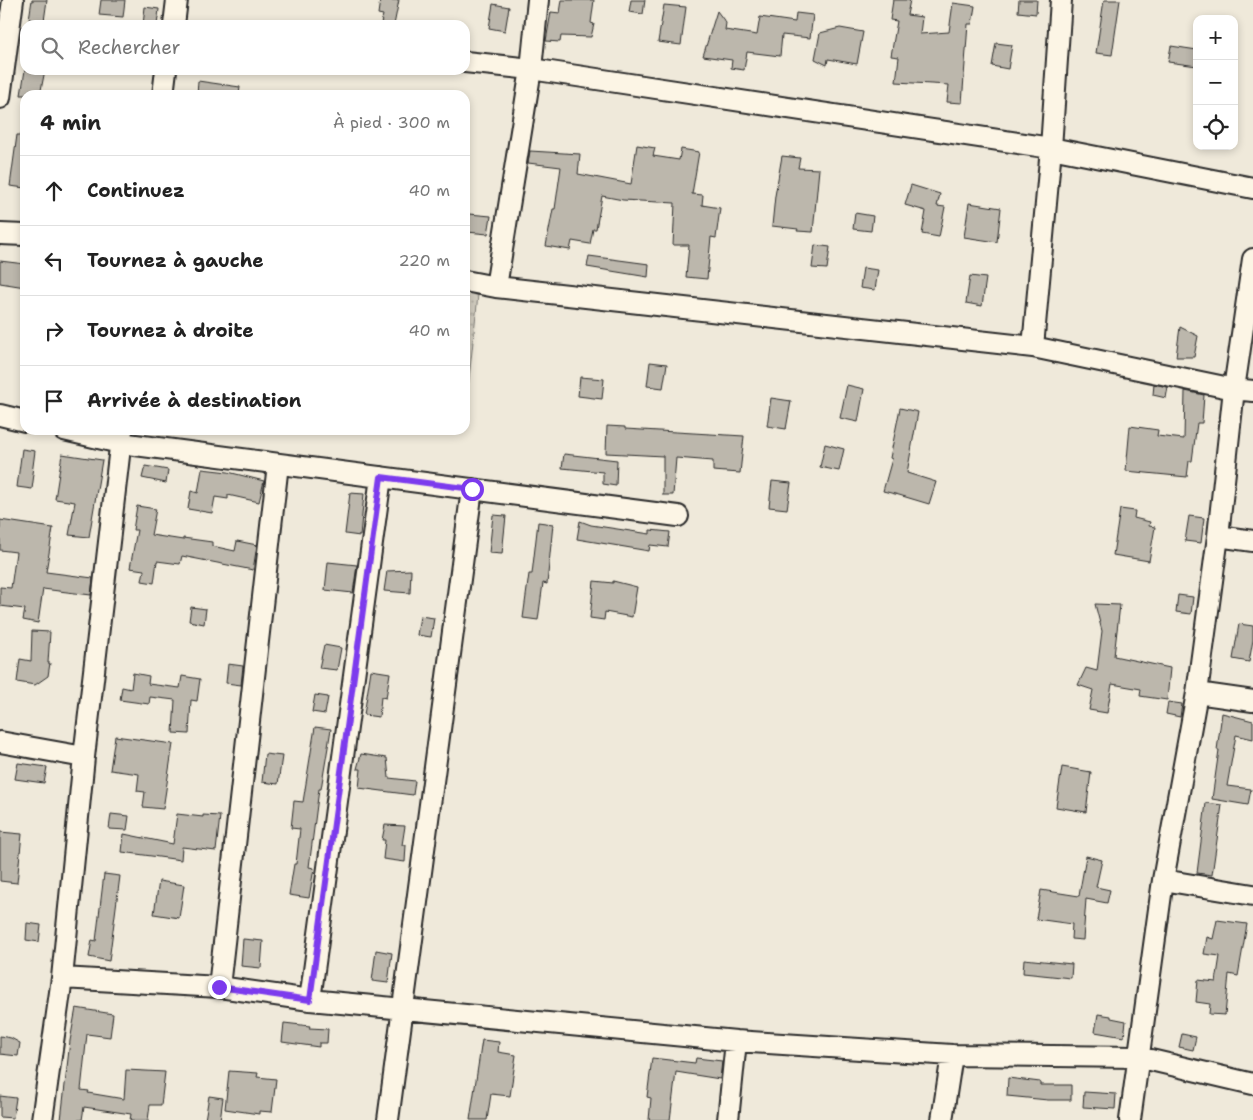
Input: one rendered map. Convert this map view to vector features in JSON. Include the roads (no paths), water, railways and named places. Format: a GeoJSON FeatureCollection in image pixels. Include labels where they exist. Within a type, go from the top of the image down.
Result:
{"type":"FeatureCollection","features":[{"type":"Feature","properties":{"kind":"street"},"geometry":{"type":"LineString","coordinates":[[0,98],[11,38],[13,0]]}},
{"type":"Feature","properties":{"kind":"street"},"geometry":{"type":"LineString","coordinates":[[175,20],[177,0]]}},
{"type":"Feature","properties":{"kind":"street"},"geometry":{"type":"LineString","coordinates":[[496,287],[531,69],[538,0]]}},
{"type":"Feature","properties":{"kind":"street"},"geometry":{"type":"LineString","coordinates":[[1033,347],[1051,148],[1061,0]]}},
{"type":"Feature","properties":{"kind":"street"},"geometry":{"type":"LineString","coordinates":[[470,63],[531,69],[1051,148],[1253,188]]}},
{"type":"Feature","properties":{"kind":"street"},"geometry":{"type":"LineString","coordinates":[[164,90],[165,75]]}},
{"type":"Feature","properties":{"kind":"street"},"geometry":{"type":"LineString","coordinates":[[0,234],[20,235]]}},
{"type":"Feature","properties":{"kind":"street"},"geometry":{"type":"LineString","coordinates":[[1130,1120],[1163,880],[1197,692],[1218,536],[1243,390],[1253,259]]}},
{"type":"Feature","properties":{"kind":"street"},"geometry":{"type":"LineString","coordinates":[[470,282],[496,287],[1033,347],[1243,390]]}},
{"type":"Feature","properties":{"kind":"street"},"geometry":{"type":"LineString","coordinates":[[0,415],[20,420]]}},
{"type":"Feature","properties":{"kind":"street"},"geometry":{"type":"LineString","coordinates":[[105,435],[278,464],[678,516]]}},
{"type":"Feature","properties":{"kind":"street"},"geometry":{"type":"LineString","coordinates":[[42,1120],[62,978],[84,757],[121,437]]}},
{"type":"Feature","properties":{"kind":"street"},"geometry":{"type":"LineString","coordinates":[[219,987],[278,464]]}},
{"type":"Feature","properties":{"kind":"street"},"geometry":{"type":"LineString","coordinates":[[310,1000],[381,477]]}},
{"type":"Feature","properties":{"kind":"street"},"geometry":{"type":"LineString","coordinates":[[388,1120],[472,489]]}},
{"type":"Feature","properties":{"kind":"street"},"geometry":{"type":"LineString","coordinates":[[1218,536],[1253,541]]}},
{"type":"Feature","properties":{"kind":"street"},"geometry":{"type":"LineString","coordinates":[[1197,692],[1253,701]]}},
{"type":"Feature","properties":{"kind":"street"},"geometry":{"type":"LineString","coordinates":[[0,742],[84,757]]}},
{"type":"Feature","properties":{"kind":"street"},"geometry":{"type":"LineString","coordinates":[[1163,880],[1253,895]]}},
{"type":"Feature","properties":{"kind":"street"},"geometry":{"type":"LineString","coordinates":[[62,978],[219,987],[310,1000],[403,1010],[736,1041],[952,1055],[1138,1057],[1253,1084]]}},
{"type":"Feature","properties":{"kind":"street"},"geometry":{"type":"LineString","coordinates":[[728,1120],[736,1041]]}},
{"type":"Feature","properties":{"kind":"street"},"geometry":{"type":"LineString","coordinates":[[942,1120],[952,1055]]}}]}
